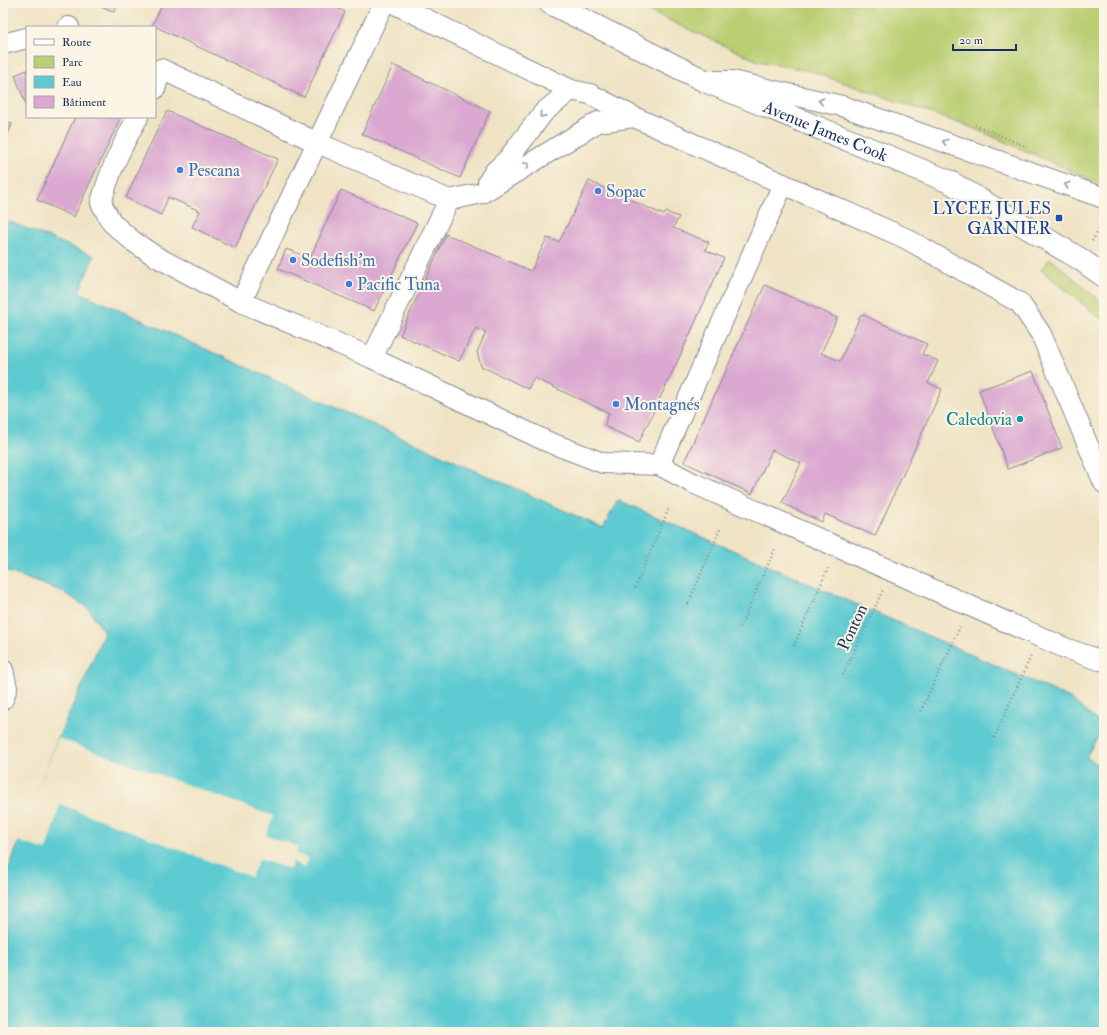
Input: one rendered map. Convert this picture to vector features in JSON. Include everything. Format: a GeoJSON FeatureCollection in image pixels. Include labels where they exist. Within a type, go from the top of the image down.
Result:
{"type":"FeatureCollection","features":[{"type":"Feature","properties":{"kind":"main road","name":"Avenue James Cook"},"geometry":{"type":"LineString","coordinates":[[550,3],[705,81],[950,182],[1080,259],[1101,275]]}},
{"type":"Feature","properties":{"kind":"lane"},"geometry":{"type":"LineString","coordinates":[[241,302],[384,3]]}},
{"type":"Feature","properties":{"kind":"lane"},"geometry":{"type":"LineString","coordinates":[[393,3],[571,90],[590,94],[634,117],[905,238],[1020,303],[1041,334],[1104,483]]}},
{"type":"Feature","properties":{"kind":"lane"},"geometry":{"type":"LineString","coordinates":[[3,44],[26,38]]}},
{"type":"Feature","properties":{"kind":"lane"},"geometry":{"type":"LineString","coordinates":[[156,82],[158,68],[318,143],[449,200],[482,192],[598,122],[634,117]]}},
{"type":"Feature","properties":{"kind":"lane"},"geometry":{"type":"LineString","coordinates":[[705,81],[732,81],[842,106],[1104,198]]}},
{"type":"Feature","properties":{"kind":"lane"},"geometry":{"type":"LineString","coordinates":[[482,192],[495,171],[508,159],[544,112],[571,90]]}},
{"type":"Feature","properties":{"kind":"lane"},"geometry":{"type":"LineString","coordinates":[[137,118],[118,153],[108,177],[101,203],[112,223],[134,242],[155,256],[241,302],[372,358],[546,441],[603,463],[659,466],[693,483],[1065,648],[1099,660],[1104,659]]}},
{"type":"Feature","properties":{"kind":"lane"},"geometry":{"type":"LineString","coordinates":[[659,466],[783,184]]}},
{"type":"Feature","properties":{"kind":"lane"},"geometry":{"type":"LineString","coordinates":[[372,358],[449,200]]}},
{"type":"Feature","properties":{"kind":"lane"},"geometry":{"type":"LineString","coordinates":[[3,670],[7,688],[3,699]]}},
{"type":"Feature","properties":{"kind":"path"},"geometry":{"type":"LineString","coordinates":[[635,588],[669,508]]}},
{"type":"Feature","properties":{"kind":"path"},"geometry":{"type":"LineString","coordinates":[[688,604],[721,527]]}},
{"type":"Feature","properties":{"kind":"path"},"geometry":{"type":"LineString","coordinates":[[740,627],[775,549]]}},
{"type":"Feature","properties":{"kind":"path"},"geometry":{"type":"LineString","coordinates":[[794,646],[830,566]]}},
{"type":"Feature","properties":{"kind":"path","name":"Ponton"},"geometry":{"type":"LineString","coordinates":[[842,675],[883,590]]}},
{"type":"Feature","properties":{"kind":"path"},"geometry":{"type":"LineString","coordinates":[[921,711],[960,627]]}},
{"type":"Feature","properties":{"kind":"path"},"geometry":{"type":"LineString","coordinates":[[994,738],[1032,656]]}},
{"type":"Feature","properties":{"kind":"green space"},"geometry":{"type":"Polygon","coordinates":[[[631,3],[1104,3],[1104,185],[973,128],[810,71],[758,61],[631,3]]]}},
{"type":"Feature","properties":{"kind":"green space"},"geometry":{"type":"Polygon","coordinates":[[[1050,258],[1104,304],[1104,321],[1041,270],[1050,258]]]}},
{"type":"Feature","properties":{"kind":"water"},"geometry":{"type":"Polygon","coordinates":[[[3,219],[94,256],[79,292],[603,528],[618,500],[1070,698],[1104,727],[1086,757],[1104,768],[1104,1032],[3,1032],[3,884],[58,738],[85,679],[104,632],[87,607],[61,591],[3,570],[3,219]]]}},
{"type":"Feature","properties":{"kind":"pier"},"geometry":{"type":"Polygon","coordinates":[[[58,738],[273,816],[266,835],[298,847],[295,854],[308,858],[305,868],[292,861],[290,869],[259,859],[251,877],[60,804],[46,850],[18,841],[58,738]]]}},
{"type":"Feature","properties":{"kind":"building"},"geometry":{"type":"Polygon","coordinates":[[[95,3],[118,3],[114,12],[95,3]]]}},
{"type":"Feature","properties":{"kind":"building"},"geometry":{"type":"Polygon","coordinates":[[[163,3],[326,3],[345,12],[304,97],[152,25],[163,3]]]}},
{"type":"Feature","properties":{"kind":"building"},"geometry":{"type":"Polygon","coordinates":[[[393,65],[490,111],[460,178],[362,134],[393,65]]]}},
{"type":"Feature","properties":{"kind":"building"},"geometry":{"type":"Polygon","coordinates":[[[26,70],[26,105],[15,75],[26,70]]]}},
{"type":"Feature","properties":{"kind":"building"},"geometry":{"type":"Polygon","coordinates":[[[167,111],[278,159],[235,248],[192,227],[200,211],[168,197],[161,215],[126,198],[167,111]]]}},
{"type":"Feature","properties":{"kind":"building"},"geometry":{"type":"Polygon","coordinates":[[[75,118],[121,118],[74,217],[37,200],[75,118]]]}},
{"type":"Feature","properties":{"kind":"building"},"geometry":{"type":"Polygon","coordinates":[[[3,120],[12,124],[3,146],[3,120]]]}},
{"type":"Feature","properties":{"kind":"building"},"geometry":{"type":"Polygon","coordinates":[[[589,181],[664,215],[666,212],[679,217],[673,228],[709,242],[705,250],[724,258],[639,442],[604,426],[609,413],[534,378],[528,389],[481,366],[477,352],[486,332],[476,328],[459,361],[400,335],[446,234],[531,271],[547,238],[559,242],[589,181]]]}},
{"type":"Feature","properties":{"kind":"building"},"geometry":{"type":"Polygon","coordinates":[[[341,190],[417,223],[374,311],[278,269],[286,249],[310,258],[341,190]]]}},
{"type":"Feature","properties":{"kind":"building"},"geometry":{"type":"Polygon","coordinates":[[[765,285],[837,318],[821,353],[840,361],[861,314],[927,344],[922,354],[938,361],[928,383],[942,389],[875,536],[825,514],[822,522],[782,503],[801,463],[772,450],[752,494],[684,462],[765,285]]]}},
{"type":"Feature","properties":{"kind":"building","name":"Caledovia"},"geometry":{"type":"Polygon","coordinates":[[[1033,371],[1062,448],[1008,469],[979,390],[1033,371]]]}},
{"type":"Feature","properties":{"kind":"place","name":"Pescana"},"geometry":{"type":"Point","coordinates":[180,170]}},
{"type":"Feature","properties":{"kind":"place","name":"Sopac"},"geometry":{"type":"Point","coordinates":[598,191]}},
{"type":"Feature","properties":{"kind":"place","name":"LYCEE JULES GARNIER"},"geometry":{"type":"Point","coordinates":[1059,218]}},
{"type":"Feature","properties":{"kind":"place","name":"Sodefish'm"},"geometry":{"type":"Point","coordinates":[293,260]}},
{"type":"Feature","properties":{"kind":"place","name":"Pacific Tuna"},"geometry":{"type":"Point","coordinates":[349,284]}},
{"type":"Feature","properties":{"kind":"place","name":"Montagnés"},"geometry":{"type":"Point","coordinates":[616,404]}},
{"type":"Feature","properties":{"kind":"place","name":"Caledovia"},"geometry":{"type":"Point","coordinates":[1020,419]}}]}
